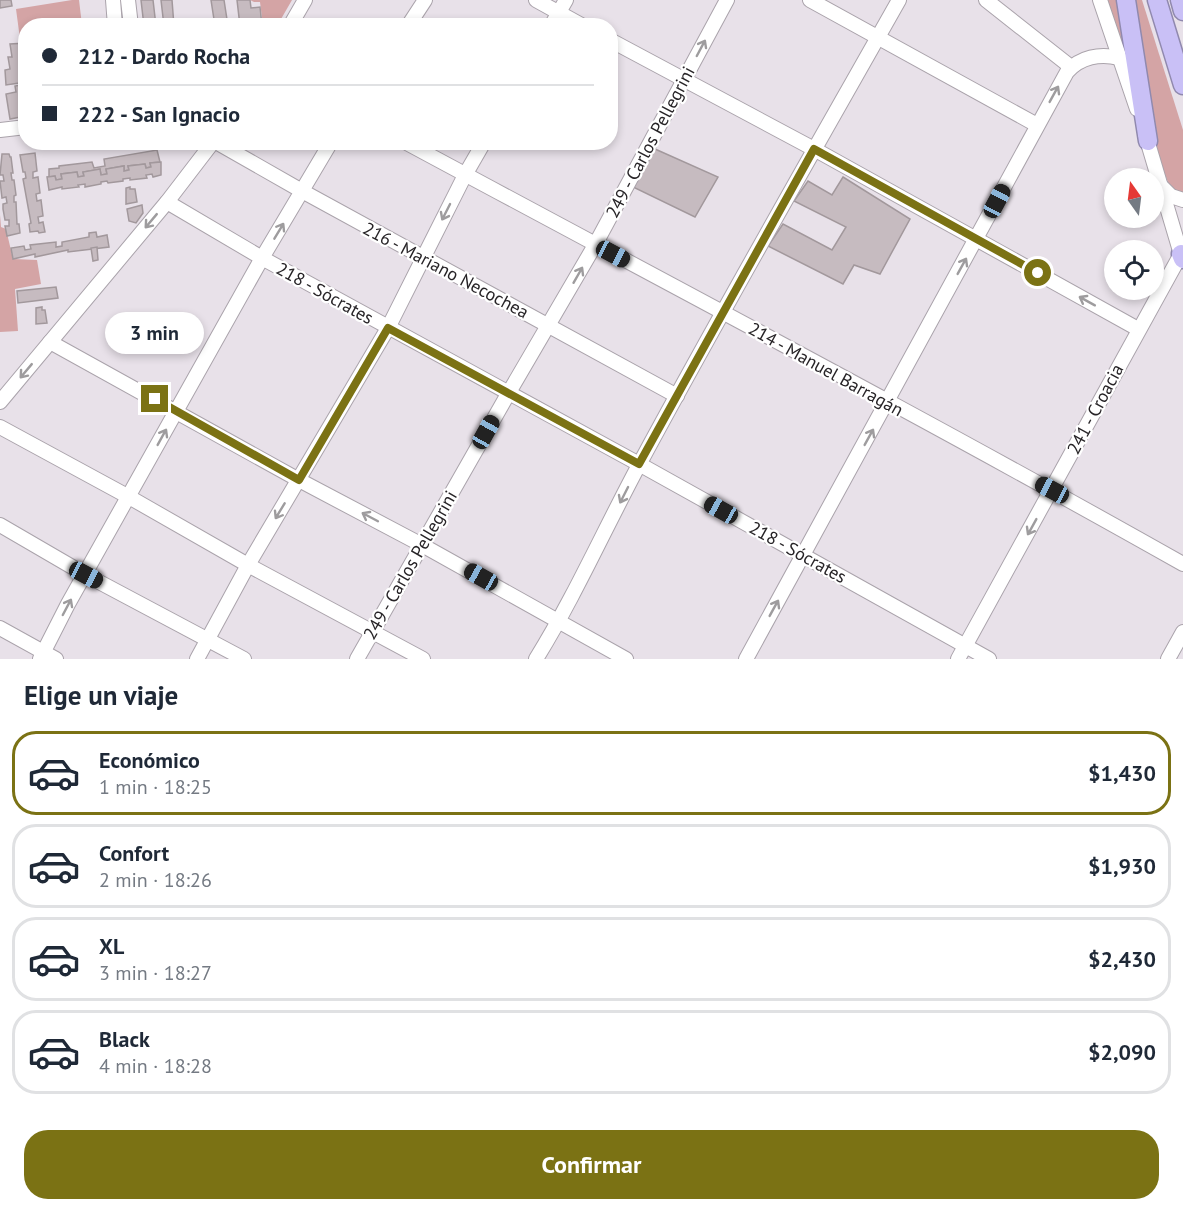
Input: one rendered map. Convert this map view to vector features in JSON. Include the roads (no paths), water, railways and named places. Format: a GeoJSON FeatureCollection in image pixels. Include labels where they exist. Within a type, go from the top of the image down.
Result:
{"type":"FeatureCollection","features":[{"type":"Feature","properties":{"kind":"highway"},"geometry":{"type":"LineString","coordinates":[[1126,0],[1148,141]]}},
{"type":"Feature","properties":{"kind":"highway"},"geometry":{"type":"LineString","coordinates":[[1157,0],[1183,85]]}},
{"type":"Feature","properties":{"kind":"highway"},"geometry":{"type":"LineString","coordinates":[[1180,0],[1183,12]]}},
{"type":"Feature","properties":{"kind":"street"},"geometry":{"type":"LineString","coordinates":[[113,0],[115,18]]}},
{"type":"Feature","properties":{"kind":"street"},"geometry":{"type":"LineString","coordinates":[[128,0],[130,18]]}},
{"type":"Feature","properties":{"kind":"street"},"geometry":{"type":"LineString","coordinates":[[294,18],[304,0]]}},
{"type":"Feature","properties":{"kind":"street"},"geometry":{"type":"LineString","coordinates":[[413,18],[425,0]]}},
{"type":"Feature","properties":{"kind":"street"},"geometry":{"type":"LineString","coordinates":[[536,0],[562,6],[575,18]]}},
{"type":"Feature","properties":{"kind":"street","name":"249 - Carlos Pellegrini"},"geometry":{"type":"LineString","coordinates":[[357,659],[595,245],[727,0]]}},
{"type":"Feature","properties":{"kind":"street"},"geometry":{"type":"LineString","coordinates":[[810,0],[1037,125]]}},
{"type":"Feature","properties":{"kind":"street"},"geometry":{"type":"LineString","coordinates":[[536,659],[559,621],[639,464],[899,0]]}},
{"type":"Feature","properties":{"kind":"street"},"geometry":{"type":"LineString","coordinates":[[986,0],[1071,67]]}},
{"type":"Feature","properties":{"kind":"street"},"geometry":{"type":"LineString","coordinates":[[1100,0],[1156,168]]}},
{"type":"Feature","properties":{"kind":"street"},"geometry":{"type":"LineString","coordinates":[[618,44],[814,149],[1138,329]]}},
{"type":"Feature","properties":{"kind":"street"},"geometry":{"type":"LineString","coordinates":[[746,659],[888,403],[1037,125],[1071,67],[1096,56],[1119,58]]}},
{"type":"Feature","properties":{"kind":"street"},"geometry":{"type":"LineString","coordinates":[[0,130],[18,128]]}},
{"type":"Feature","properties":{"kind":"street"},"geometry":{"type":"LineString","coordinates":[[0,402],[209,150]]}},
{"type":"Feature","properties":{"kind":"street","name":"216 - Mariano Necochea"},"geometry":{"type":"LineString","coordinates":[[229,150],[677,396]]}},
{"type":"Feature","properties":{"kind":"street"},"geometry":{"type":"LineString","coordinates":[[0,628],[47,657],[68,604],[262,258],[326,150]]}},
{"type":"Feature","properties":{"kind":"street","name":"214 - Manuel Barragán"},"geometry":{"type":"LineString","coordinates":[[420,150],[1052,490],[1183,564]]}},
{"type":"Feature","properties":{"kind":"street"},"geometry":{"type":"LineString","coordinates":[[197,659],[248,565],[388,328],[479,150]]}},
{"type":"Feature","properties":{"kind":"street"},"geometry":{"type":"LineString","coordinates":[[1164,189],[1171,196],[1183,200]]}},
{"type":"Feature","properties":{"kind":"street"},"geometry":{"type":"LineString","coordinates":[[1164,196],[1182,258]]}},
{"type":"Feature","properties":{"kind":"street","name":"218 - Sócrates"},"geometry":{"type":"LineString","coordinates":[[167,202],[262,258],[989,659]]}},
{"type":"Feature","properties":{"kind":"street"},"geometry":{"type":"LineString","coordinates":[[1175,233],[1183,217]]}},
{"type":"Feature","properties":{"kind":"street","name":"241 - Croacia"},"geometry":{"type":"LineString","coordinates":[[958,659],[1138,329],[1182,258]]}},
{"type":"Feature","properties":{"kind":"street"},"geometry":{"type":"LineString","coordinates":[[50,342],[299,480],[422,544],[626,659]]}},
{"type":"Feature","properties":{"kind":"street"},"geometry":{"type":"LineString","coordinates":[[0,428],[423,659]]}},
{"type":"Feature","properties":{"kind":"street"},"geometry":{"type":"LineString","coordinates":[[0,525],[86,575],[244,659]]}},
{"type":"Feature","properties":{"kind":"street"},"geometry":{"type":"LineString","coordinates":[[1168,659],[1183,632]]}}]}
